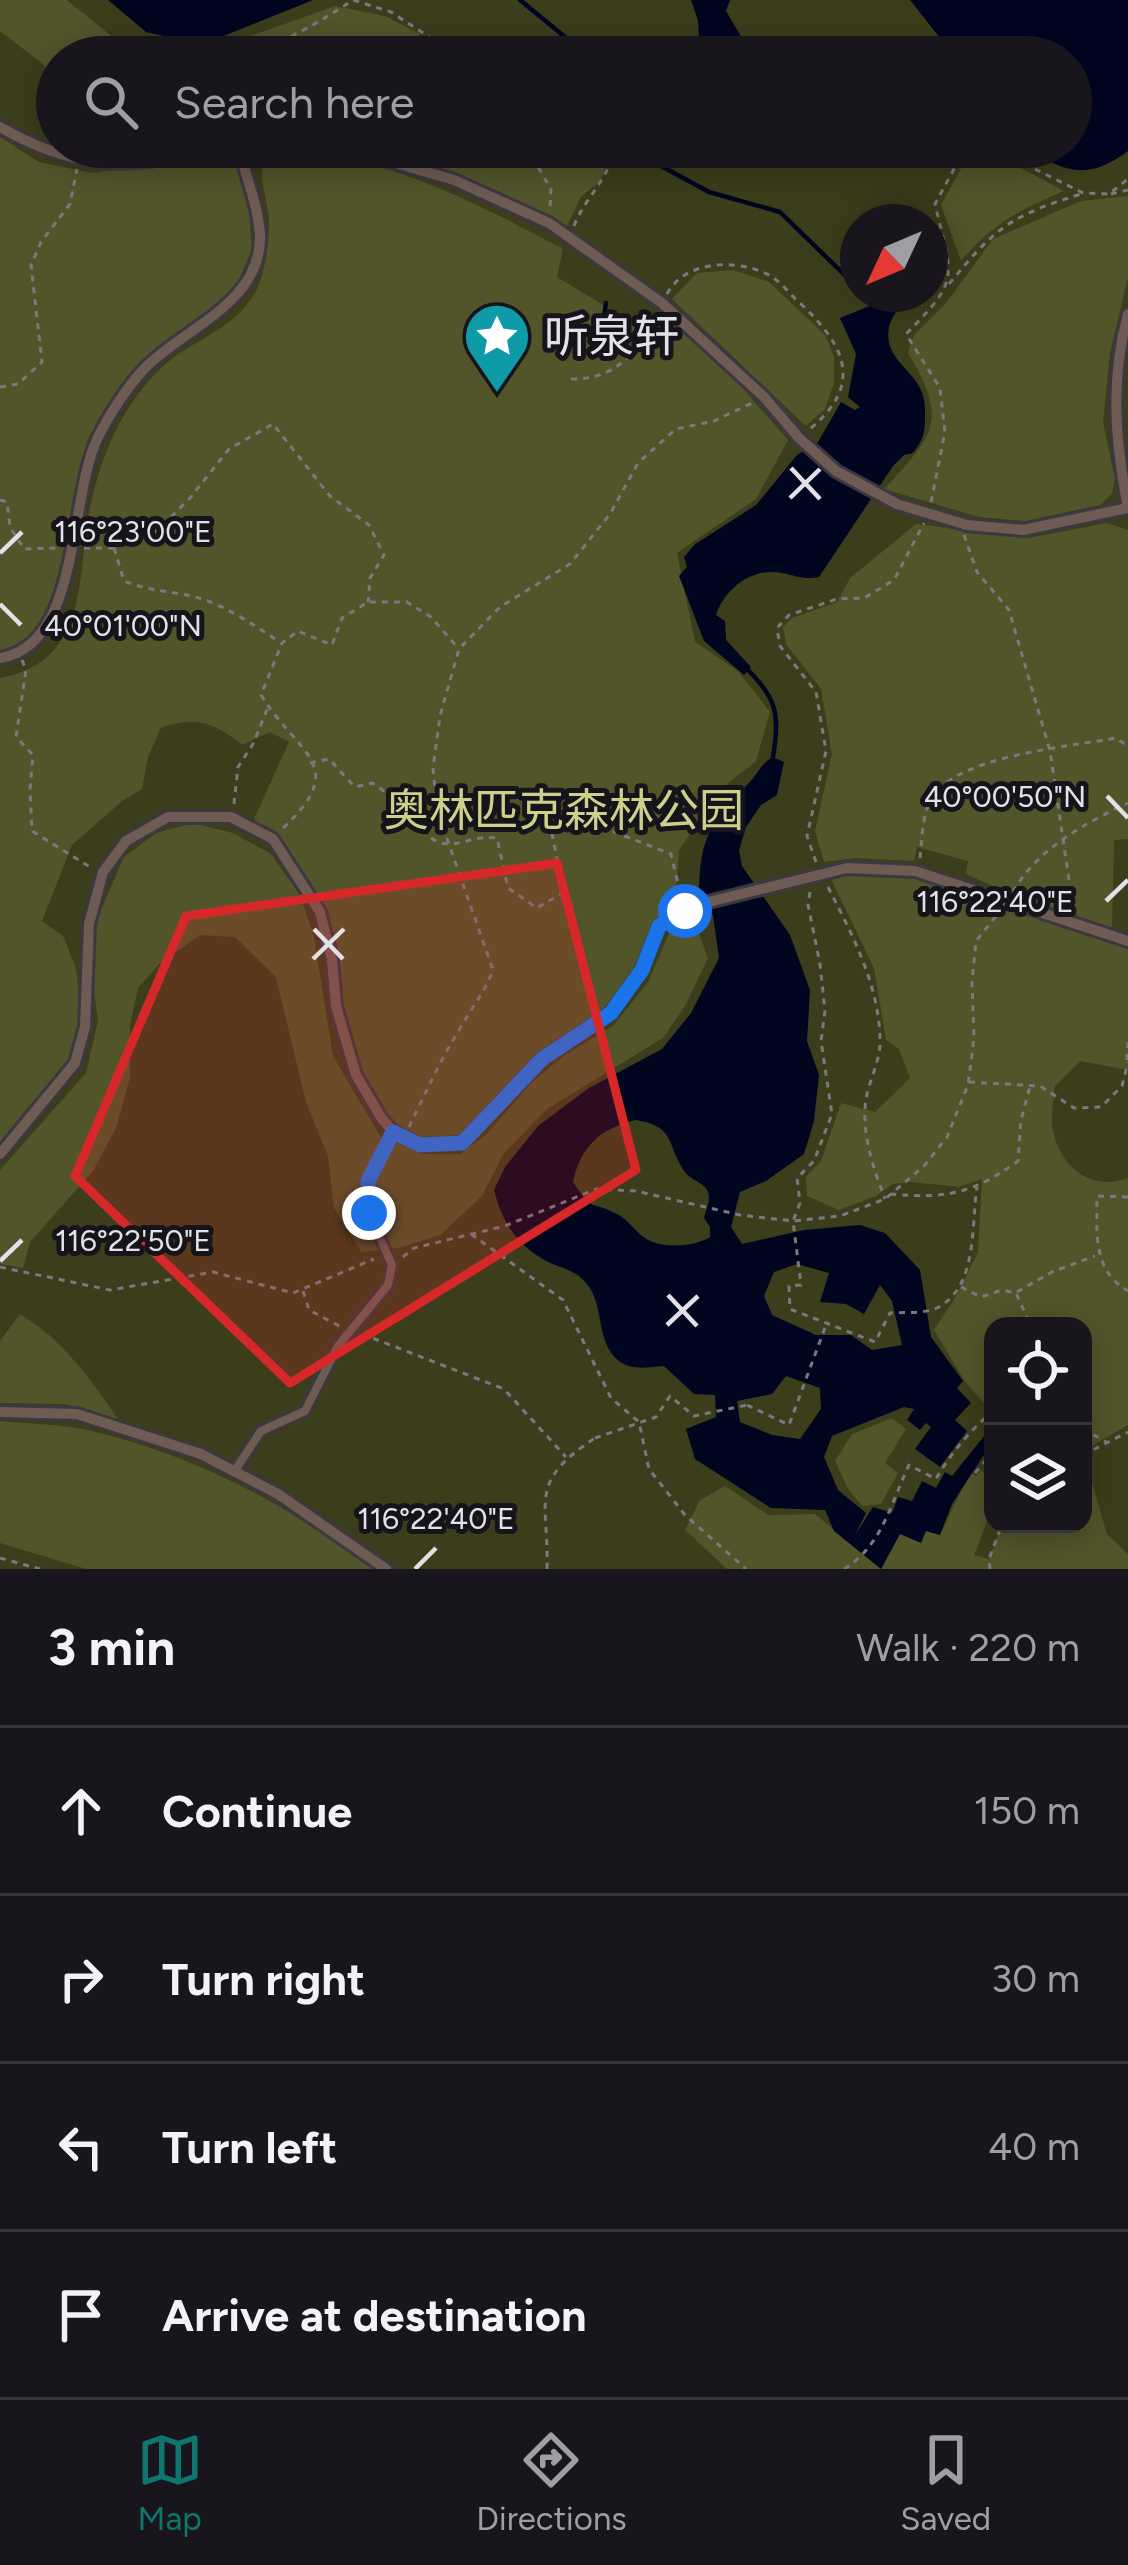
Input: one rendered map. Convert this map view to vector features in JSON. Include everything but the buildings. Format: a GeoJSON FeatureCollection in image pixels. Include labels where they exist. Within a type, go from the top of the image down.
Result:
{"type":"FeatureCollection","features":[{"type":"Feature","properties":{"kind":"street"},"geometry":{"type":"LineString","coordinates":[[0,127],[36,148]]}},
{"type":"Feature","properties":{"kind":"street"},"geometry":{"type":"LineString","coordinates":[[0,658],[19,655],[37,643],[52,620],[98,439],[141,372],[175,340],[211,319],[249,281],[260,237],[242,168]]}},
{"type":"Feature","properties":{"kind":"street"},"geometry":{"type":"LineString","coordinates":[[413,168],[454,180],[549,223],[658,300],[836,471],[897,505],[960,523],[1023,530],[1128,508],[1113,404],[1118,352],[1128,314]]}},
{"type":"Feature","properties":{"kind":"street"},"geometry":{"type":"LineString","coordinates":[[0,1154],[74,1064],[85,1027],[89,924],[103,872],[126,841],[167,817],[231,817],[273,839],[320,912],[332,960],[336,1006],[356,1075],[399,1134],[420,1145],[462,1143],[542,1059],[611,1013],[642,970],[659,926],[691,908],[847,868],[919,872],[1128,941]]}},
{"type":"Feature","properties":{"kind":"street"},"geometry":{"type":"LineString","coordinates":[[1,1409],[76,1414],[201,1454],[278,1494],[386,1569]]}},
{"type":"Feature","properties":{"kind":"lane"},"geometry":{"type":"LineString","coordinates":[[234,1472],[261,1431],[305,1411],[338,1346],[355,1333],[388,1285],[392,1265],[369,1213],[368,1181],[399,1134]]}},
{"type":"Feature","properties":{"kind":"path"},"geometry":{"type":"LineString","coordinates":[[295,36],[352,0],[391,12],[428,36]]}},
{"type":"Feature","properties":{"kind":"path"},"geometry":{"type":"LineString","coordinates":[[0,388],[18,383],[42,362],[32,265],[41,242],[70,204],[78,168]]}},
{"type":"Feature","properties":{"kind":"path"},"geometry":{"type":"LineString","coordinates":[[538,168],[551,189],[549,223]]}},
{"type":"Feature","properties":{"kind":"path"},"geometry":{"type":"LineString","coordinates":[[573,242],[583,204],[605,181],[609,168]]}},
{"type":"Feature","properties":{"kind":"path"},"geometry":{"type":"LineString","coordinates":[[935,204],[955,168]]}},
{"type":"Feature","properties":{"kind":"path"},"geometry":{"type":"LineString","coordinates":[[1032,168],[1083,194]]}},
{"type":"Feature","properties":{"kind":"path"},"geometry":{"type":"LineString","coordinates":[[1109,194],[1128,179]]}},
{"type":"Feature","properties":{"kind":"path"},"geometry":{"type":"LineString","coordinates":[[948,285],[981,243],[1028,212],[1083,194],[1128,190]]}},
{"type":"Feature","properties":{"kind":"path"},"geometry":{"type":"LineString","coordinates":[[948,261],[948,285]]}},
{"type":"Feature","properties":{"kind":"path"},"geometry":{"type":"LineString","coordinates":[[571,380],[596,380],[619,367],[639,347],[658,300],[697,268],[733,265],[769,274],[831,333],[842,354],[842,378],[825,416],[803,441]]}},
{"type":"Feature","properties":{"kind":"path"},"geometry":{"type":"LineString","coordinates":[[887,1197],[868,1154],[865,1102],[880,1047],[874,998],[858,945],[816,875],[807,836],[826,752],[816,692],[780,646],[777,628],[789,615],[837,599],[864,598],[893,580],[927,514],[945,432],[940,388],[907,334],[928,312]]}},
{"type":"Feature","properties":{"kind":"path"},"geometry":{"type":"LineString","coordinates":[[399,1134],[461,1024],[481,1000],[494,970],[446,845],[433,770],[440,716],[459,650],[500,607],[570,564],[610,514],[638,463],[676,429],[714,421],[764,397]]}},
{"type":"Feature","properties":{"kind":"path"},"geometry":{"type":"LineString","coordinates":[[0,500],[7,502],[10,527],[24,549],[113,548],[159,529],[229,449],[273,424],[329,496],[369,525],[384,555],[370,578],[368,602]]}},
{"type":"Feature","properties":{"kind":"path"},"geometry":{"type":"LineString","coordinates":[[960,523],[977,572],[1009,610],[1050,751],[1075,926]]}},
{"type":"Feature","properties":{"kind":"path"},"geometry":{"type":"LineString","coordinates":[[113,548],[124,581],[156,593],[191,596],[282,643]]}},
{"type":"Feature","properties":{"kind":"path"},"geometry":{"type":"LineString","coordinates":[[273,839],[317,790],[318,775],[261,695],[282,643],[298,631],[332,645],[341,618],[368,602],[407,602],[431,617],[459,650]]}},
{"type":"Feature","properties":{"kind":"path"},"geometry":{"type":"LineString","coordinates":[[19,655],[26,670],[16,737],[33,755],[32,832],[103,872]]}},
{"type":"Feature","properties":{"kind":"path"},"geometry":{"type":"LineString","coordinates":[[231,817],[238,767],[268,706]]}},
{"type":"Feature","properties":{"kind":"path"},"geometry":{"type":"LineString","coordinates":[[919,872],[930,802],[948,778],[987,763],[1116,738],[1128,746]]}},
{"type":"Feature","properties":{"kind":"path"},"geometry":{"type":"LineString","coordinates":[[310,763],[329,759],[355,787],[372,783],[388,791],[423,833],[446,845],[478,836],[496,838],[508,888],[537,908],[564,892],[552,834],[580,819],[671,854],[691,908]]}},
{"type":"Feature","properties":{"kind":"path"},"geometry":{"type":"LineString","coordinates":[[392,1265],[414,1248],[505,1226],[596,1189],[636,1191],[703,1208],[793,1221],[840,1216],[887,1197],[924,1166],[947,1137],[969,1082],[976,940],[1008,903],[1019,881],[1064,838],[1128,803]]}},
{"type":"Feature","properties":{"kind":"path"},"geometry":{"type":"LineString","coordinates":[[816,875],[808,904],[820,964],[825,1011],[821,1041],[832,1114],[814,1161],[797,1178],[800,1203],[793,1221],[801,1285],[789,1286],[790,1309],[875,1342],[890,1313],[939,1307],[959,1287],[970,1261],[976,1187]]}},
{"type":"Feature","properties":{"kind":"path"},"geometry":{"type":"LineString","coordinates":[[969,1082],[1040,1086],[1074,1108],[1101,1107],[1122,1086],[1128,1041]]}},
{"type":"Feature","properties":{"kind":"path"},"geometry":{"type":"LineString","coordinates":[[887,1197],[959,1194],[1018,1161],[1030,1086]]}},
{"type":"Feature","properties":{"kind":"path"},"geometry":{"type":"LineString","coordinates":[[1128,1197],[1097,1196],[1097,1256],[1128,1292]]}},
{"type":"Feature","properties":{"kind":"path"},"geometry":{"type":"LineString","coordinates":[[471,1234],[562,1300],[611,1397],[639,1422],[649,1468],[685,1515],[746,1569]]}},
{"type":"Feature","properties":{"kind":"path"},"geometry":{"type":"LineString","coordinates":[[0,1267],[110,1290],[213,1272],[292,1293],[387,1253]]}},
{"type":"Feature","properties":{"kind":"path"},"geometry":{"type":"LineString","coordinates":[[959,1287],[981,1297],[1001,1290],[1016,1293],[1052,1272],[1097,1256]]}},
{"type":"Feature","properties":{"kind":"path"},"geometry":{"type":"LineString","coordinates":[[302,1289],[309,1310],[355,1333],[504,1389],[566,1457]]}},
{"type":"Feature","properties":{"kind":"path"},"geometry":{"type":"LineString","coordinates":[[1016,1293],[1027,1317]]}},
{"type":"Feature","properties":{"kind":"path"},"geometry":{"type":"LineString","coordinates":[[547,1569],[547,1483],[566,1457],[595,1438],[656,1417],[670,1396],[694,1416],[747,1405],[789,1425],[826,1324]]}},
{"type":"Feature","properties":{"kind":"path"},"geometry":{"type":"LineString","coordinates":[[844,1569],[878,1537],[909,1465],[936,1479],[984,1419]]}},
{"type":"Feature","properties":{"kind":"path"},"geometry":{"type":"LineString","coordinates":[[1092,1451],[1128,1432]]}},
{"type":"Feature","properties":{"kind":"path"},"geometry":{"type":"LineString","coordinates":[[1092,1434],[1109,1444]]}},
{"type":"Feature","properties":{"kind":"path"},"geometry":{"type":"LineString","coordinates":[[975,1473],[984,1462]]}},
{"type":"Feature","properties":{"kind":"path"},"geometry":{"type":"LineString","coordinates":[[990,1569],[999,1533]]}},
{"type":"Feature","properties":{"kind":"path"},"geometry":{"type":"LineString","coordinates":[[0,1558],[40,1569]]}},
{"type":"Feature","properties":{"kind":"highlighted area"},"geometry":{"type":"Polygon","coordinates":[[[557,863],[636,1170],[290,1383],[75,1176],[186,916],[557,863]]]}},
{"type":"Feature","properties":{"kind":"green space","name":"奥林匹克森林公园"},"geometry":{"type":"Polygon","coordinates":[[[0,0],[1128,0],[1128,1569],[0,1569],[0,0]]]}},
{"type":"Feature","properties":{"kind":"green space"},"geometry":{"type":"Polygon","coordinates":[[[0,0],[67,0],[111,36],[36,36],[36,59],[0,31],[0,0]]]}},
{"type":"Feature","properties":{"kind":"green space"},"geometry":{"type":"Polygon","coordinates":[[[335,6],[385,16],[420,34],[419,36],[250,36],[335,6]]]}},
{"type":"Feature","properties":{"kind":"green space"},"geometry":{"type":"Polygon","coordinates":[[[0,137],[36,160],[36,168],[92,173],[127,168],[237,168],[249,212],[252,249],[234,293],[129,379],[90,443],[65,595],[49,633],[14,660],[0,662],[0,137]]]}},
{"type":"Feature","properties":{"kind":"green space"},"geometry":{"type":"Polygon","coordinates":[[[263,168],[382,168],[463,198],[563,249],[557,277],[653,335],[666,318],[738,383],[788,440],[756,499],[677,553],[695,642],[738,671],[770,712],[756,761],[720,790],[679,850],[675,901],[647,936],[630,980],[601,1011],[537,1057],[457,1138],[428,1141],[403,1132],[376,1101],[350,1036],[336,942],[323,906],[294,859],[254,819],[289,742],[270,732],[242,745],[223,731],[194,722],[161,728],[148,757],[142,789],[72,845],[42,921],[63,936],[76,968],[82,1020],[70,1065],[0,1155],[0,678],[27,670],[47,657],[71,621],[96,482],[129,407],[173,358],[238,315],[258,287],[269,231],[263,168]]]}},
{"type":"Feature","properties":{"kind":"green space"},"geometry":{"type":"Polygon","coordinates":[[[434,168],[605,168],[601,180],[581,197],[566,228],[434,168]]]}},
{"type":"Feature","properties":{"kind":"green space"},"geometry":{"type":"Polygon","coordinates":[[[961,168],[1021,168],[1064,191],[1008,219],[961,261],[948,225],[948,204],[942,204],[961,168]]]}},
{"type":"Feature","properties":{"kind":"green space"},"geometry":{"type":"Polygon","coordinates":[[[1128,196],[1128,277],[1110,353],[1103,422],[1115,479],[1112,494],[1100,505],[1025,521],[979,517],[884,489],[915,455],[930,426],[929,395],[908,353],[914,335],[937,312],[948,312],[948,300],[993,239],[1081,201],[1128,196]]]}},
{"type":"Feature","properties":{"kind":"green space"},"geometry":{"type":"Polygon","coordinates":[[[733,270],[769,282],[825,335],[834,356],[834,383],[825,409],[806,426],[672,299],[697,273],[733,270]]]}},
{"type":"Feature","properties":{"kind":"green space"},"geometry":{"type":"Polygon","coordinates":[[[1107,523],[1128,530],[1128,839],[1114,840],[1112,930],[1029,903],[966,874],[968,861],[917,847],[914,861],[855,858],[824,862],[815,831],[832,754],[821,689],[786,644],[783,627],[792,618],[837,602],[850,578],[916,524],[1028,538],[1107,523]]]}},
{"type":"Feature","properties":{"kind":"green space"},"geometry":{"type":"Polygon","coordinates":[[[193,823],[233,833],[271,854],[300,895],[314,937],[333,1056],[380,1136],[422,1154],[460,1154],[487,1134],[531,1083],[614,1025],[648,982],[674,922],[693,918],[708,958],[663,1038],[547,1109],[504,1153],[482,1196],[440,1235],[399,1248],[361,1252],[334,1208],[328,1156],[306,1102],[276,977],[235,937],[200,935],[160,963],[138,988],[130,1026],[130,1077],[116,1128],[93,1171],[30,1242],[23,1268],[0,1264],[0,1170],[86,1073],[98,1021],[91,970],[96,921],[124,857],[156,833],[193,823]]]}},
{"type":"Feature","properties":{"kind":"green space"},"geometry":{"type":"Polygon","coordinates":[[[854,874],[913,876],[1128,948],[1128,1070],[1080,1061],[1055,1086],[1052,1111],[1055,1140],[1078,1172],[1101,1182],[1128,1178],[1128,1425],[1092,1446],[1092,1317],[984,1317],[984,1403],[934,1330],[978,1252],[982,1179],[959,1187],[893,1184],[839,1210],[807,1196],[806,1177],[821,1161],[841,1103],[875,1112],[910,1078],[899,1049],[886,1040],[874,968],[831,879],[854,874]]]}},
{"type":"Feature","properties":{"kind":"green space"},"geometry":{"type":"Polygon","coordinates":[[[20,1314],[63,1348],[118,1419],[64,1404],[0,1403],[0,1341],[20,1314]]]}},
{"type":"Feature","properties":{"kind":"green space"},"geometry":{"type":"Polygon","coordinates":[[[892,1418],[906,1429],[885,1463],[898,1473],[881,1504],[862,1506],[835,1461],[852,1434],[892,1418]]]}},
{"type":"Feature","properties":{"kind":"green space"},"geometry":{"type":"Polygon","coordinates":[[[0,1421],[81,1429],[168,1454],[274,1503],[372,1569],[86,1569],[0,1543],[0,1421]]]}},
{"type":"Feature","properties":{"kind":"green space"},"geometry":{"type":"Polygon","coordinates":[[[981,1470],[984,1528],[974,1555],[989,1559],[999,1533],[1092,1533],[1092,1483],[1107,1534],[1128,1554],[1128,1569],[881,1569],[900,1534],[926,1531],[940,1535],[970,1472],[976,1476],[981,1470]]]}},
{"type":"Feature","properties":{"kind":"green space"},"geometry":{"type":"Polygon","coordinates":[[[725,1486],[768,1515],[815,1514],[881,1569],[727,1569],[685,1530],[700,1500],[725,1486]]]}},
{"type":"Feature","properties":{"kind":"water"},"geometry":{"type":"Polygon","coordinates":[[[108,0],[313,0],[223,36],[146,32],[108,0]]]}},
{"type":"Feature","properties":{"kind":"water"},"geometry":{"type":"Polygon","coordinates":[[[691,0],[730,0],[726,11],[741,36],[699,36],[691,0]]]}},
{"type":"Feature","properties":{"kind":"water"},"geometry":{"type":"Polygon","coordinates":[[[910,0],[1128,0],[1128,151],[1100,167],[1088,170],[1065,168],[1092,168],[1092,36],[938,36],[910,0]]]}},
{"type":"Feature","properties":{"kind":"water"},"geometry":{"type":"Polygon","coordinates":[[[855,312],[896,312],[889,340],[923,396],[923,437],[913,453],[893,466],[819,577],[761,573],[726,596],[716,615],[725,621],[726,640],[751,667],[744,675],[704,641],[679,576],[687,567],[684,557],[694,545],[756,505],[797,455],[818,442],[841,402],[855,410],[860,407],[848,397],[856,354],[840,318],[855,312]]]}},
{"type":"Feature","properties":{"kind":"water"},"geometry":{"type":"Polygon","coordinates":[[[769,760],[784,762],[777,795],[761,805],[746,827],[739,850],[742,866],[790,935],[810,990],[807,1041],[819,1075],[814,1121],[804,1154],[766,1181],[740,1192],[731,1227],[742,1244],[804,1230],[860,1225],[885,1233],[920,1270],[931,1337],[963,1381],[957,1388],[971,1403],[955,1420],[967,1431],[940,1467],[915,1449],[931,1427],[926,1423],[920,1430],[907,1420],[914,1409],[904,1407],[832,1436],[824,1457],[838,1490],[866,1513],[855,1535],[873,1507],[892,1513],[898,1497],[912,1501],[922,1481],[936,1488],[945,1472],[952,1476],[984,1436],[984,1455],[952,1504],[940,1535],[926,1531],[921,1543],[900,1534],[881,1569],[834,1531],[825,1510],[771,1508],[695,1459],[686,1429],[716,1417],[715,1395],[694,1394],[664,1366],[635,1367],[619,1361],[606,1344],[587,1284],[519,1241],[506,1223],[494,1190],[505,1167],[538,1126],[589,1088],[662,1049],[691,1013],[719,958],[713,915],[699,911],[702,855],[721,815],[769,760]],[[635,1120],[594,1141],[581,1158],[573,1182],[589,1202],[621,1217],[651,1242],[678,1245],[710,1237],[704,1218],[707,1190],[685,1172],[664,1132],[635,1120]],[[797,1264],[774,1272],[764,1296],[772,1315],[816,1335],[851,1335],[872,1350],[902,1345],[892,1301],[880,1285],[864,1314],[846,1304],[820,1302],[829,1273],[797,1264]],[[786,1376],[772,1394],[737,1401],[740,1422],[772,1435],[800,1439],[821,1409],[820,1388],[786,1376]]]}},
{"type":"Feature","properties":{"kind":"waterway"},"geometry":{"type":"LineString","coordinates":[[520,0],[564,36]]}},
{"type":"Feature","properties":{"kind":"waterway"},"geometry":{"type":"LineString","coordinates":[[665,168],[709,192],[780,212],[840,270]]}},
{"type":"Feature","properties":{"kind":"waterway"},"geometry":{"type":"LineString","coordinates":[[589,350],[601,338],[606,303]]}},
{"type":"Feature","properties":{"kind":"waterway"},"geometry":{"type":"LineString","coordinates":[[745,667],[774,707],[773,757]]}},
{"type":"Feature","properties":{"kind":"place","name":"听泉轩"},"geometry":{"type":"Point","coordinates":[497,395]}},
{"type":"Feature","properties":{"kind":"route"},"geometry":{"type":"LineString","coordinates":[[369,1213],[368,1181],[393,1132],[420,1145],[462,1143],[542,1059],[611,1013],[642,970],[659,926],[685,911]]}}]}
